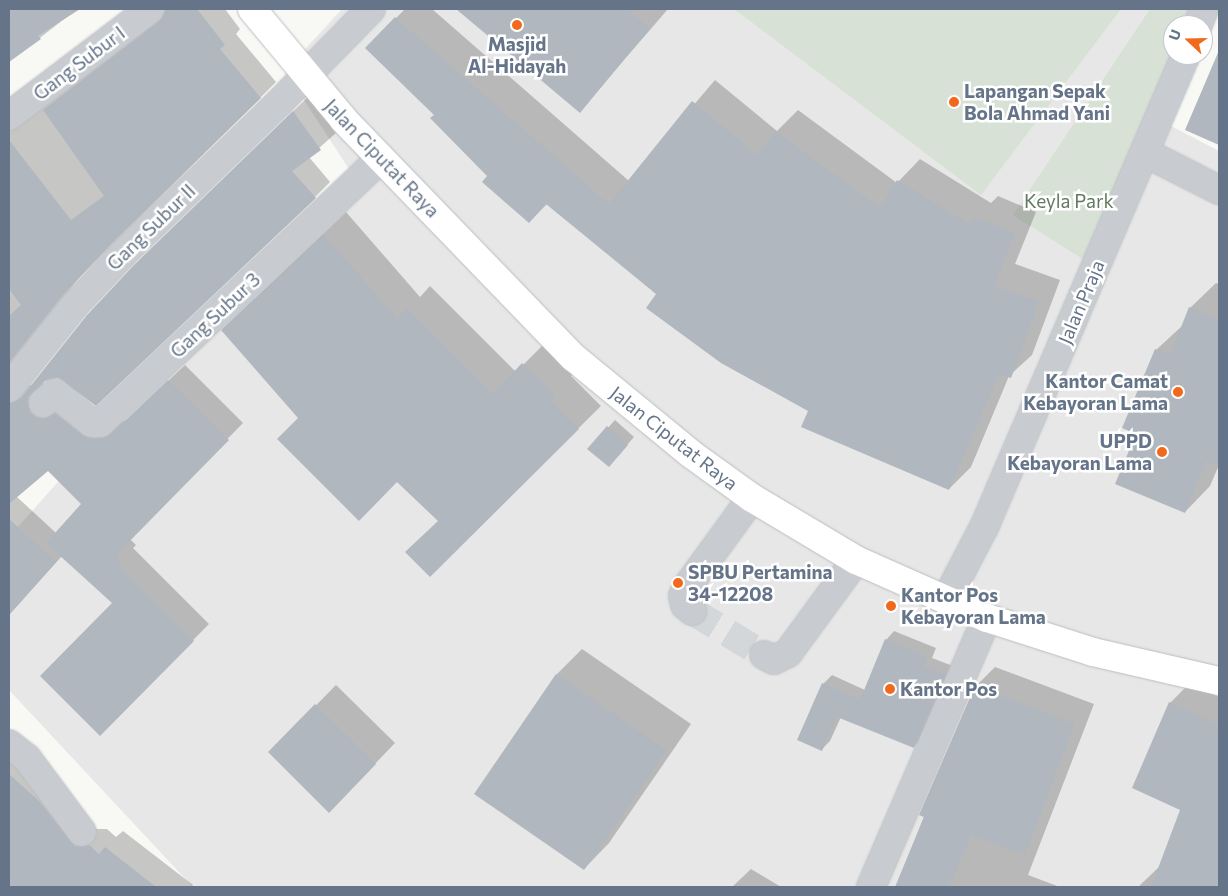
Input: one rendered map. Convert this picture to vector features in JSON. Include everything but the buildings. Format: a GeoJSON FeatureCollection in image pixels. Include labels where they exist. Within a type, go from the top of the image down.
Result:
{"type":"FeatureCollection","features":[{"type":"Feature","properties":{"kind":"main road","name":"Jalan Ciputat Raya"},"geometry":{"type":"LineString","coordinates":[[252,9],[304,76],[573,357],[691,454],[752,498],[856,560],[987,618],[1093,652],[1219,681]]}},
{"type":"Feature","properties":{"kind":"street","name":"Gang Subur I"},"geometry":{"type":"LineString","coordinates":[[9,116],[150,9]]}},
{"type":"Feature","properties":{"kind":"street","name":"Gang Subur II"},"geometry":{"type":"LineString","coordinates":[[9,388],[75,304],[123,254],[371,9]]}},
{"type":"Feature","properties":{"kind":"street","name":"Jalan Praja"},"geometry":{"type":"LineString","coordinates":[[946,600],[985,526],[1146,153],[1182,65]]}},
{"type":"Feature","properties":{"kind":"street"},"geometry":{"type":"LineString","coordinates":[[1146,153],[1219,190]]}},
{"type":"Feature","properties":{"kind":"street","name":"Gang Subur 3"},"geometry":{"type":"LineString","coordinates":[[43,403],[55,393],[92,423],[100,423],[381,158]]}},
{"type":"Feature","properties":{"kind":"street"},"geometry":{"type":"LineString","coordinates":[[692,611],[685,605],[684,596],[688,587],[752,498]]}},
{"type":"Feature","properties":{"kind":"street"},"geometry":{"type":"LineString","coordinates":[[764,655],[774,660],[788,653],[856,560]]}},
{"type":"Feature","properties":{"kind":"street"},"geometry":{"type":"LineString","coordinates":[[871,887],[987,618]]}},
{"type":"Feature","properties":{"kind":"street"},"geometry":{"type":"LineString","coordinates":[[9,744],[27,758],[82,832]]}},
{"type":"Feature","properties":{"kind":"shaded area"},"geometry":{"type":"Polygon","coordinates":[[[342,9],[1184,9],[1180,15],[1163,15],[1163,64],[1150,115],[1219,151],[1219,887],[193,887],[9,690],[9,537],[106,428],[351,172],[285,71],[342,9]]]}},
{"type":"Feature","properties":{"kind":"green space","name":"Lapangan Sepak Bola Ahmad Yani"},"geometry":{"type":"Polygon","coordinates":[[[734,9],[1121,9],[981,195],[734,9]]]}},
{"type":"Feature","properties":{"kind":"green space","name":"Keyla Park"},"geometry":{"type":"Polygon","coordinates":[[[1150,9],[1195,9],[1192,15],[1163,15],[1163,65],[1169,65],[1086,261],[1013,215],[1150,9]]]}},
{"type":"Feature","properties":{"kind":"tunnel"},"geometry":{"type":"LineString","coordinates":[[692,611],[764,655]]}},
{"type":"Feature","properties":{"kind":"place","name":"Masjid Al-Hidayah"},"geometry":{"type":"Point","coordinates":[517,25]}},
{"type":"Feature","properties":{"kind":"place","name":"Lapangan Sepak Bola Ahmad Yani"},"geometry":{"type":"Point","coordinates":[954,102]}},
{"type":"Feature","properties":{"kind":"place","name":"Kantor Camat Kebayoran Lama"},"geometry":{"type":"Point","coordinates":[1178,392]}},
{"type":"Feature","properties":{"kind":"place","name":"UPPD Kebayoran Lama"},"geometry":{"type":"Point","coordinates":[1162,452]}},
{"type":"Feature","properties":{"kind":"place","name":"SPBU Pertamina 34-12208"},"geometry":{"type":"Point","coordinates":[678,583]}},
{"type":"Feature","properties":{"kind":"place","name":"Kantor Pos Kebayoran Lama"},"geometry":{"type":"Point","coordinates":[891,606]}},
{"type":"Feature","properties":{"kind":"place","name":"Kantor Pos"},"geometry":{"type":"Point","coordinates":[890,689]}}]}
